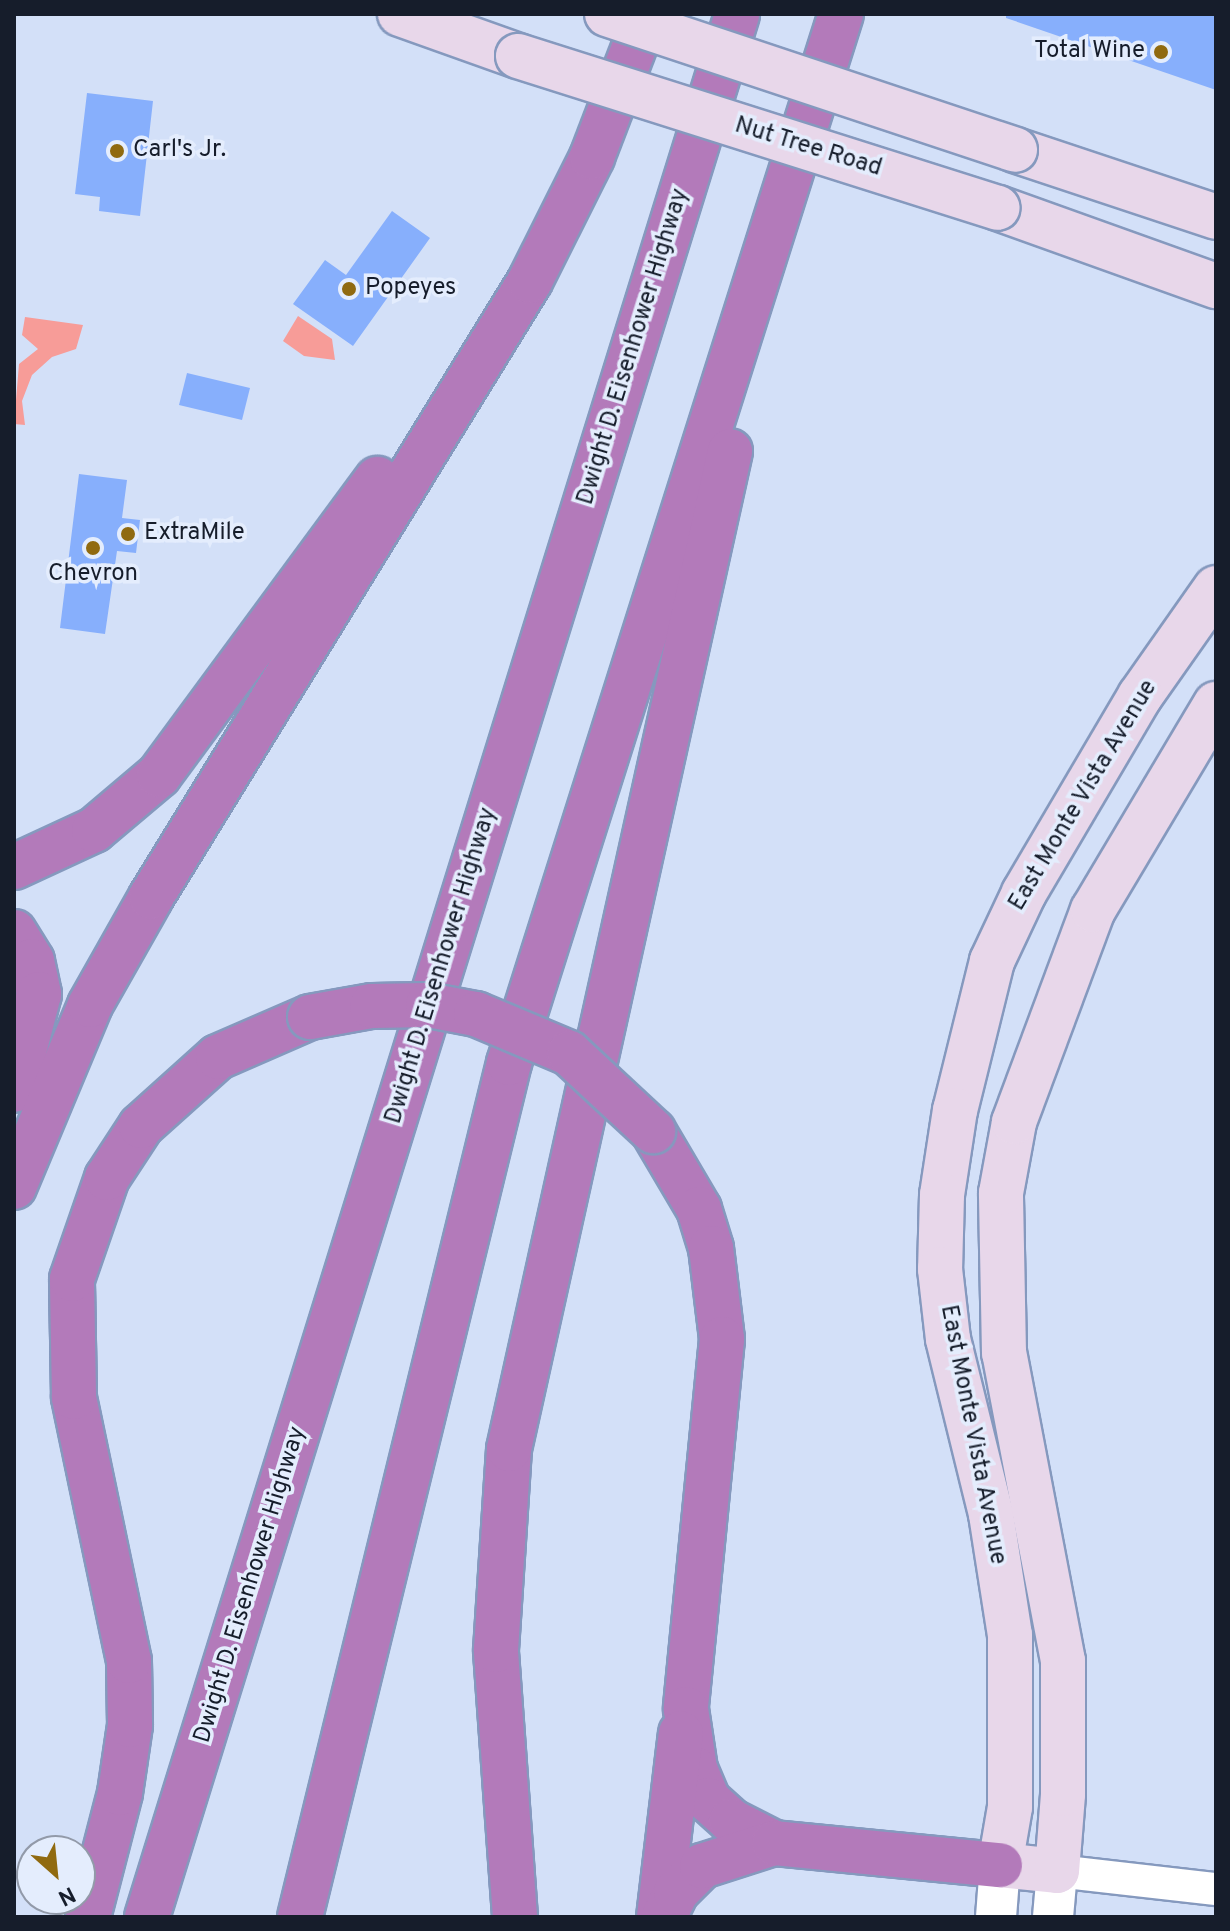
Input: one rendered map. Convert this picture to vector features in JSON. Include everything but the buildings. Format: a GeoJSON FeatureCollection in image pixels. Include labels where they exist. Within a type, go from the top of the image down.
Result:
{"type":"FeatureCollection","features":[{"type":"Feature","properties":{"kind":"highway"},"geometry":{"type":"LineString","coordinates":[[14,1187],[84,1018],[151,897],[530,281],[592,157],[647,14]]}},
{"type":"Feature","properties":{"kind":"highway","name":"Dwight D. Eisenhower Highway"},"geometry":{"type":"LineString","coordinates":[[147,1917],[737,14]]}},
{"type":"Feature","properties":{"kind":"highway"},"geometry":{"type":"LineString","coordinates":[[300,1917],[509,1063],[841,14]]}},
{"type":"Feature","properties":{"kind":"highway"},"geometry":{"type":"LineString","coordinates":[[515,1917],[496,1650],[509,1449],[694,602],[824,64]]}},
{"type":"Feature","properties":{"kind":"highway"},"geometry":{"type":"LineString","coordinates":[[14,867],[94,830],[159,775],[496,315],[530,281]]}},
{"type":"Feature","properties":{"kind":"highway"},"geometry":{"type":"LineString","coordinates":[[14,932],[32,961],[39,994],[14,1090]]}},
{"type":"Feature","properties":{"kind":"highway"},"geometry":{"type":"LineString","coordinates":[[88,1917],[120,1793],[130,1725],[129,1661],[74,1397],[72,1279],[85,1227],[141,1126],[218,1057],[310,1017],[372,1006],[428,1005],[476,1014],[569,1053],[653,1131],[699,1209],[718,1285],[722,1339],[686,1709],[674,1762],[661,1917]]}},
{"type":"Feature","properties":{"kind":"highway"},"geometry":{"type":"LineString","coordinates":[[686,1709],[695,1769],[708,1800],[731,1821],[774,1843],[1000,1865]]}},
{"type":"Feature","properties":{"kind":"highway"},"geometry":{"type":"LineString","coordinates":[[661,1917],[676,1892],[702,1866],[774,1843]]}},
{"type":"Feature","properties":{"kind":"main road","name":"Nut Tree Road"},"geometry":{"type":"LineString","coordinates":[[400,14],[518,56],[998,208],[1216,286]]}},
{"type":"Feature","properties":{"kind":"main road"},"geometry":{"type":"LineString","coordinates":[[607,14],[1216,217]]}},
{"type":"Feature","properties":{"kind":"main road","name":"East Monte Vista Avenue"},"geometry":{"type":"LineString","coordinates":[[1000,1865],[1010,1807],[1010,1635],[991,1514],[948,1339],[942,1195],[953,1124],[992,961],[1024,893],[1140,696],[1216,588]]}},
{"type":"Feature","properties":{"kind":"main road","name":"East Monte Vista Avenue"},"geometry":{"type":"LineString","coordinates":[[1057,1871],[1063,1661],[1004,1353],[1001,1193],[1014,1122],[1093,910],[1216,704]]}},
{"type":"Feature","properties":{"kind":"main road"},"geometry":{"type":"LineString","coordinates":[[1000,1865],[1057,1871]]}},
{"type":"Feature","properties":{"kind":"street","name":"East Monte Vista Avenue"},"geometry":{"type":"LineString","coordinates":[[996,1917],[1000,1865]]}},
{"type":"Feature","properties":{"kind":"street","name":"East Monte Vista Avenue"},"geometry":{"type":"LineString","coordinates":[[1053,1917],[1057,1871]]}},
{"type":"Feature","properties":{"kind":"street"},"geometry":{"type":"LineString","coordinates":[[1057,1871],[1216,1889]]}},
{"type":"Feature","properties":{"kind":"shaded area"},"geometry":{"type":"Polygon","coordinates":[[[298,316],[332,339],[335,360],[304,356],[283,341],[298,316]]]}},
{"type":"Feature","properties":{"kind":"shaded area"},"geometry":{"type":"Polygon","coordinates":[[[25,317],[83,325],[76,349],[52,357],[32,375],[22,401],[25,425],[14,424],[19,364],[38,349],[22,335],[25,317]]]}},
{"type":"Feature","properties":{"kind":"place","name":"Total Wine"},"geometry":{"type":"Point","coordinates":[1161,52]}},
{"type":"Feature","properties":{"kind":"place","name":"Carl's Jr."},"geometry":{"type":"Point","coordinates":[117,151]}},
{"type":"Feature","properties":{"kind":"place","name":"Popeyes"},"geometry":{"type":"Point","coordinates":[349,289]}},
{"type":"Feature","properties":{"kind":"place","name":"ExtraMile"},"geometry":{"type":"Point","coordinates":[128,534]}},
{"type":"Feature","properties":{"kind":"place","name":"Chevron"},"geometry":{"type":"Point","coordinates":[93,548]}}]}
